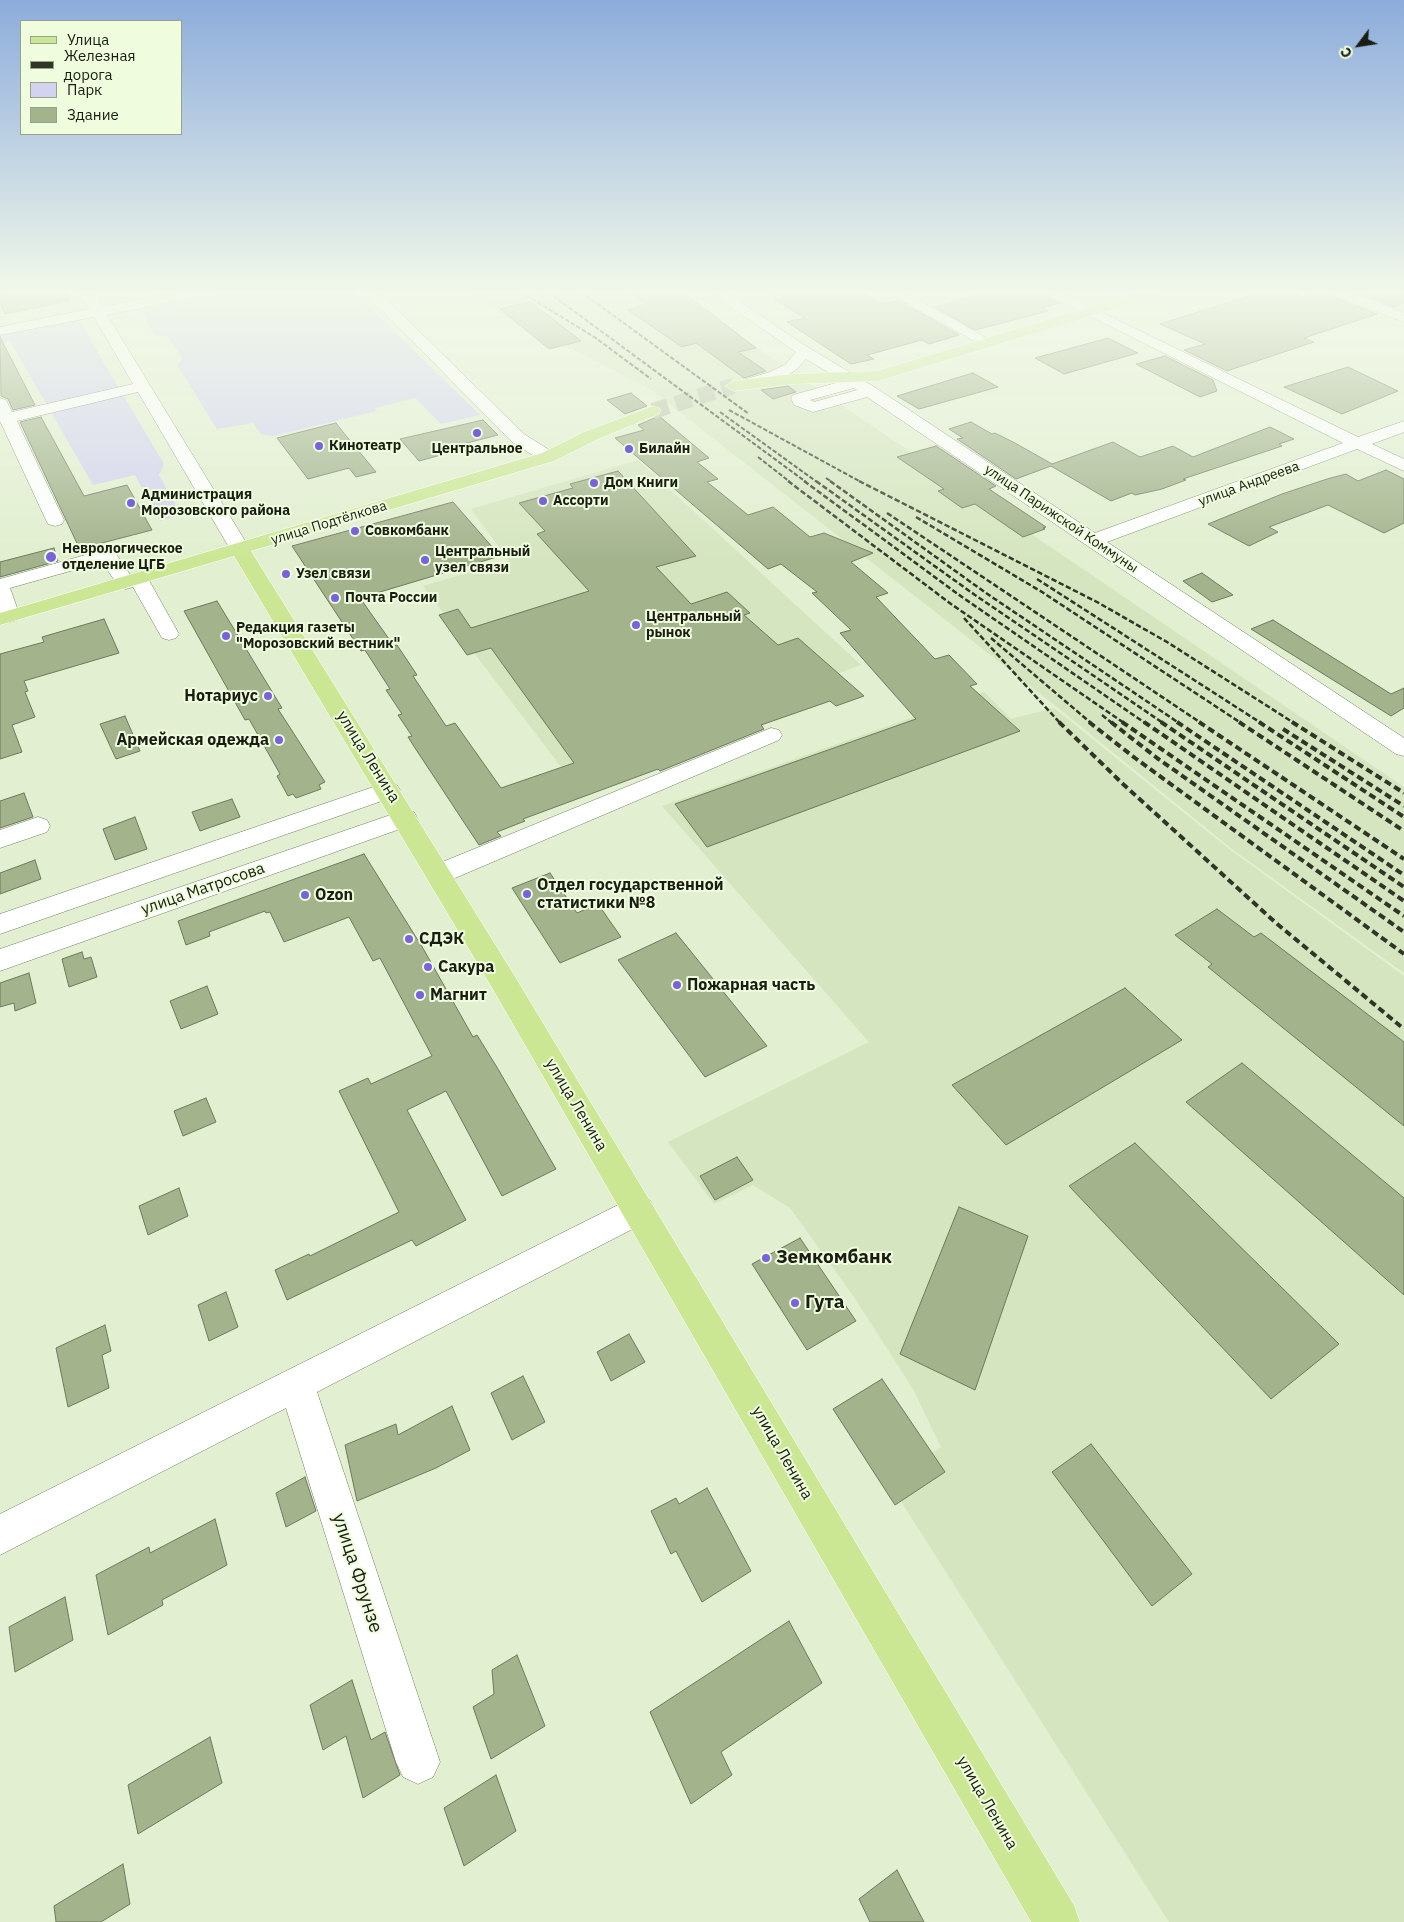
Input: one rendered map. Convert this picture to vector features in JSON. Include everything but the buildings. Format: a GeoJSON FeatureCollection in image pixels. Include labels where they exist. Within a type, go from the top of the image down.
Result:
{"type":"FeatureCollection","features":[{"type":"Feature","properties":{"kind":"main road"},"geometry":{"type":"LineString","coordinates":[[733,386],[763,382]]}},
{"type":"Feature","properties":{"kind":"main road"},"geometry":{"type":"LineString","coordinates":[[837,382],[862,382]]}},
{"type":"Feature","properties":{"kind":"main road","name":"улица Подтёлкова"},"geometry":{"type":"LineString","coordinates":[[5,618],[548,457],[590,436],[652,410]]}},
{"type":"Feature","properties":{"kind":"main road","name":"улица Ленина"},"geometry":{"type":"LineString","coordinates":[[240,549],[439,874],[1057,1922]]}},
{"type":"Feature","properties":{"kind":"street","name":"улица Ленина"},"geometry":{"type":"LineString","coordinates":[[141,382],[240,549]]}},
{"type":"Feature","properties":{"kind":"street"},"geometry":{"type":"LineString","coordinates":[[461,382],[518,438],[548,457]]}},
{"type":"Feature","properties":{"kind":"street"},"geometry":{"type":"LineString","coordinates":[[749,383],[753,382]]}},
{"type":"Feature","properties":{"kind":"street"},"geometry":{"type":"LineString","coordinates":[[1232,382],[1404,466]]}},
{"type":"Feature","properties":{"kind":"street","name":"улица Парижской Коммуны"},"geometry":{"type":"LineString","coordinates":[[858,383],[1404,748]]}},
{"type":"Feature","properties":{"kind":"street"},"geometry":{"type":"LineString","coordinates":[[55,520],[4,410],[144,386]]}},
{"type":"Feature","properties":{"kind":"street","name":"улица Андреева"},"geometry":{"type":"LineString","coordinates":[[1094,540],[1404,426]]}},
{"type":"Feature","properties":{"kind":"street"},"geometry":{"type":"LineString","coordinates":[[5,618],[0,586],[107,555],[133,581],[169,634]]}},
{"type":"Feature","properties":{"kind":"street"},"geometry":{"type":"LineString","coordinates":[[439,874],[770,735]]}},
{"type":"Feature","properties":{"kind":"street","name":"улица Матросова"},"geometry":{"type":"LineString","coordinates":[[0,924],[388,790]]}},
{"type":"Feature","properties":{"kind":"street","name":"улица Матросова"},"geometry":{"type":"LineString","coordinates":[[0,960],[405,818]]}},
{"type":"Feature","properties":{"kind":"street"},"geometry":{"type":"LineString","coordinates":[[0,839],[38,826]]}},
{"type":"Feature","properties":{"kind":"street"},"geometry":{"type":"LineString","coordinates":[[0,1535],[638,1210]]}},
{"type":"Feature","properties":{"kind":"street","name":"улица Фрунзе"},"geometry":{"type":"LineString","coordinates":[[296,1384],[418,1762]]}},
{"type":"Feature","properties":{"kind":"shaded area"},"geometry":{"type":"Polygon","coordinates":[[[636,382],[807,382],[1404,787],[1404,973],[1232,849],[1057,707],[650,389],[636,382]]]}},
{"type":"Feature","properties":{"kind":"shaded area","name":"Центральный рынок"},"geometry":{"type":"Polygon","coordinates":[[[638,460],[861,665],[568,776],[423,586],[509,561],[471,509],[638,460]]]}},
{"type":"Feature","properties":{"kind":"shaded area"},"geometry":{"type":"Polygon","coordinates":[[[984,692],[1011,719],[1054,708],[1229,849],[1404,976],[1404,1922],[1169,1922],[888,1481],[941,1447],[913,1389],[854,1297],[790,1208],[753,1185],[714,1204],[668,1142],[869,1042],[662,806],[984,692]]]}},
{"type":"Feature","properties":{"kind":"green space"},"geometry":{"type":"Polygon","coordinates":[[[33,382],[115,382],[164,464],[159,475],[181,515],[160,521],[135,475],[93,485],[33,382]]]}},
{"type":"Feature","properties":{"kind":"green space"},"geometry":{"type":"Polygon","coordinates":[[[187,382],[446,382],[480,415],[441,424],[415,398],[375,408],[377,411],[273,436],[261,434],[253,423],[217,429],[187,382]]]}},
{"type":"Feature","properties":{"kind":"tunnel"},"geometry":{"type":"LineString","coordinates":[[653,411],[733,386]]}},
{"type":"Feature","properties":{"kind":"railway"},"geometry":{"type":"LineString","coordinates":[[670,382],[806,482]]}},
{"type":"Feature","properties":{"kind":"railway"},"geometry":{"type":"LineString","coordinates":[[705,382],[749,414]]}},
{"type":"Feature","properties":{"kind":"railway"},"geometry":{"type":"LineString","coordinates":[[729,410],[861,482]]}},
{"type":"Feature","properties":{"kind":"railway"},"geometry":{"type":"LineString","coordinates":[[720,412],[817,482]]}},
{"type":"Feature","properties":{"kind":"railway"},"geometry":{"type":"LineString","coordinates":[[758,457],[790,482]]}},
{"type":"Feature","properties":{"kind":"railway"},"geometry":{"type":"LineString","coordinates":[[826,478],[832,482]]}},
{"type":"Feature","properties":{"kind":"railway"},"geometry":{"type":"LineString","coordinates":[[788,481],[951,604],[1124,723]]}},
{"type":"Feature","properties":{"kind":"railway"},"geometry":{"type":"LineString","coordinates":[[804,481],[962,597],[1145,723]]}},
{"type":"Feature","properties":{"kind":"railway"},"geometry":{"type":"LineString","coordinates":[[816,481],[975,595],[1163,723]]}},
{"type":"Feature","properties":{"kind":"railway"},"geometry":{"type":"LineString","coordinates":[[830,481],[986,593],[1179,723]]}},
{"type":"Feature","properties":{"kind":"railway"},"geometry":{"type":"LineString","coordinates":[[859,481],[1097,602],[1167,642],[1294,723]]}},
{"type":"Feature","properties":{"kind":"railway"},"geometry":{"type":"LineString","coordinates":[[887,513],[1201,723]]}},
{"type":"Feature","properties":{"kind":"railway"},"geometry":{"type":"LineString","coordinates":[[916,517],[1042,592],[1241,723]]}},
{"type":"Feature","properties":{"kind":"railway"},"geometry":{"type":"LineString","coordinates":[[1037,579],[1261,723]]}},
{"type":"Feature","properties":{"kind":"railway"},"geometry":{"type":"LineString","coordinates":[[964,618],[1060,723]]}},
{"type":"Feature","properties":{"kind":"railway"},"geometry":{"type":"LineString","coordinates":[[991,638],[1091,723]]}},
{"type":"Feature","properties":{"kind":"railway"},"geometry":{"type":"LineString","coordinates":[[1102,715],[1112,723]]}},
{"type":"Feature","properties":{"kind":"railway"},"geometry":{"type":"LineString","coordinates":[[1089,722],[1135,758],[1404,954]]}},
{"type":"Feature","properties":{"kind":"railway"},"geometry":{"type":"LineString","coordinates":[[1111,722],[1157,758],[1404,932]]}},
{"type":"Feature","properties":{"kind":"railway"},"geometry":{"type":"LineString","coordinates":[[1122,722],[1404,916]]}},
{"type":"Feature","properties":{"kind":"railway"},"geometry":{"type":"LineString","coordinates":[[1144,722],[1404,901]]}},
{"type":"Feature","properties":{"kind":"railway"},"geometry":{"type":"LineString","coordinates":[[1161,722],[1404,887]]}},
{"type":"Feature","properties":{"kind":"railway"},"geometry":{"type":"LineString","coordinates":[[1177,722],[1404,875]]}},
{"type":"Feature","properties":{"kind":"railway"},"geometry":{"type":"LineString","coordinates":[[1199,722],[1404,859]]}},
{"type":"Feature","properties":{"kind":"railway"},"geometry":{"type":"LineString","coordinates":[[1239,722],[1404,831]]}},
{"type":"Feature","properties":{"kind":"railway"},"geometry":{"type":"LineString","coordinates":[[1259,722],[1404,817]]}},
{"type":"Feature","properties":{"kind":"railway"},"geometry":{"type":"LineString","coordinates":[[1292,722],[1404,793]]}},
{"type":"Feature","properties":{"kind":"railway"},"geometry":{"type":"LineString","coordinates":[[1060,723],[1123,784],[1276,923],[1404,1029]]}},
{"type":"Feature","properties":{"kind":"railway"},"geometry":{"type":"LineString","coordinates":[[1283,729],[1404,806]]}},
{"type":"Feature","properties":{"kind":"place","name":"Центральное"},"geometry":{"type":"Point","coordinates":[477,433]}},
{"type":"Feature","properties":{"kind":"place","name":"Кинотеатр"},"geometry":{"type":"Point","coordinates":[319,446]}},
{"type":"Feature","properties":{"kind":"place","name":"Билайн"},"geometry":{"type":"Point","coordinates":[629,449]}},
{"type":"Feature","properties":{"kind":"place","name":"Дом Книги"},"geometry":{"type":"Point","coordinates":[594,483]}},
{"type":"Feature","properties":{"kind":"place","name":"Ассорти"},"geometry":{"type":"Point","coordinates":[543,501]}},
{"type":"Feature","properties":{"kind":"place","name":"Администрация Морозовского района"},"geometry":{"type":"Point","coordinates":[131,503]}},
{"type":"Feature","properties":{"kind":"place","name":"Совкомбанк"},"geometry":{"type":"Point","coordinates":[355,531]}},
{"type":"Feature","properties":{"kind":"place","name":"Неврологическое отделение ЦГБ"},"geometry":{"type":"Point","coordinates":[51,557]}},
{"type":"Feature","properties":{"kind":"place","name":"Центральный узел связи"},"geometry":{"type":"Point","coordinates":[425,560]}},
{"type":"Feature","properties":{"kind":"place","name":"Узел связи"},"geometry":{"type":"Point","coordinates":[286,574]}},
{"type":"Feature","properties":{"kind":"place","name":"Почта России"},"geometry":{"type":"Point","coordinates":[335,598]}},
{"type":"Feature","properties":{"kind":"place","name":"Центральный рынок"},"geometry":{"type":"Point","coordinates":[636,625]}},
{"type":"Feature","properties":{"kind":"place","name":"Редакция газеты \"Морозовский вестник\""},"geometry":{"type":"Point","coordinates":[226,636]}},
{"type":"Feature","properties":{"kind":"place","name":"Нотариус"},"geometry":{"type":"Point","coordinates":[268,696]}},
{"type":"Feature","properties":{"kind":"place","name":"Армейская одежда"},"geometry":{"type":"Point","coordinates":[279,740]}},
{"type":"Feature","properties":{"kind":"place","name":"Отдел государственной статистики №8"},"geometry":{"type":"Point","coordinates":[527,894]}},
{"type":"Feature","properties":{"kind":"place","name":"Ozon"},"geometry":{"type":"Point","coordinates":[305,895]}},
{"type":"Feature","properties":{"kind":"place","name":"СДЭК"},"geometry":{"type":"Point","coordinates":[409,939]}},
{"type":"Feature","properties":{"kind":"place","name":"Сакура"},"geometry":{"type":"Point","coordinates":[428,967]}},
{"type":"Feature","properties":{"kind":"place","name":"Пожарная часть"},"geometry":{"type":"Point","coordinates":[677,985]}},
{"type":"Feature","properties":{"kind":"place","name":"Магнит"},"geometry":{"type":"Point","coordinates":[420,995]}},
{"type":"Feature","properties":{"kind":"place","name":"Земкомбанк"},"geometry":{"type":"Point","coordinates":[766,1258]}},
{"type":"Feature","properties":{"kind":"place","name":"Гута"},"geometry":{"type":"Point","coordinates":[795,1303]}}]}
